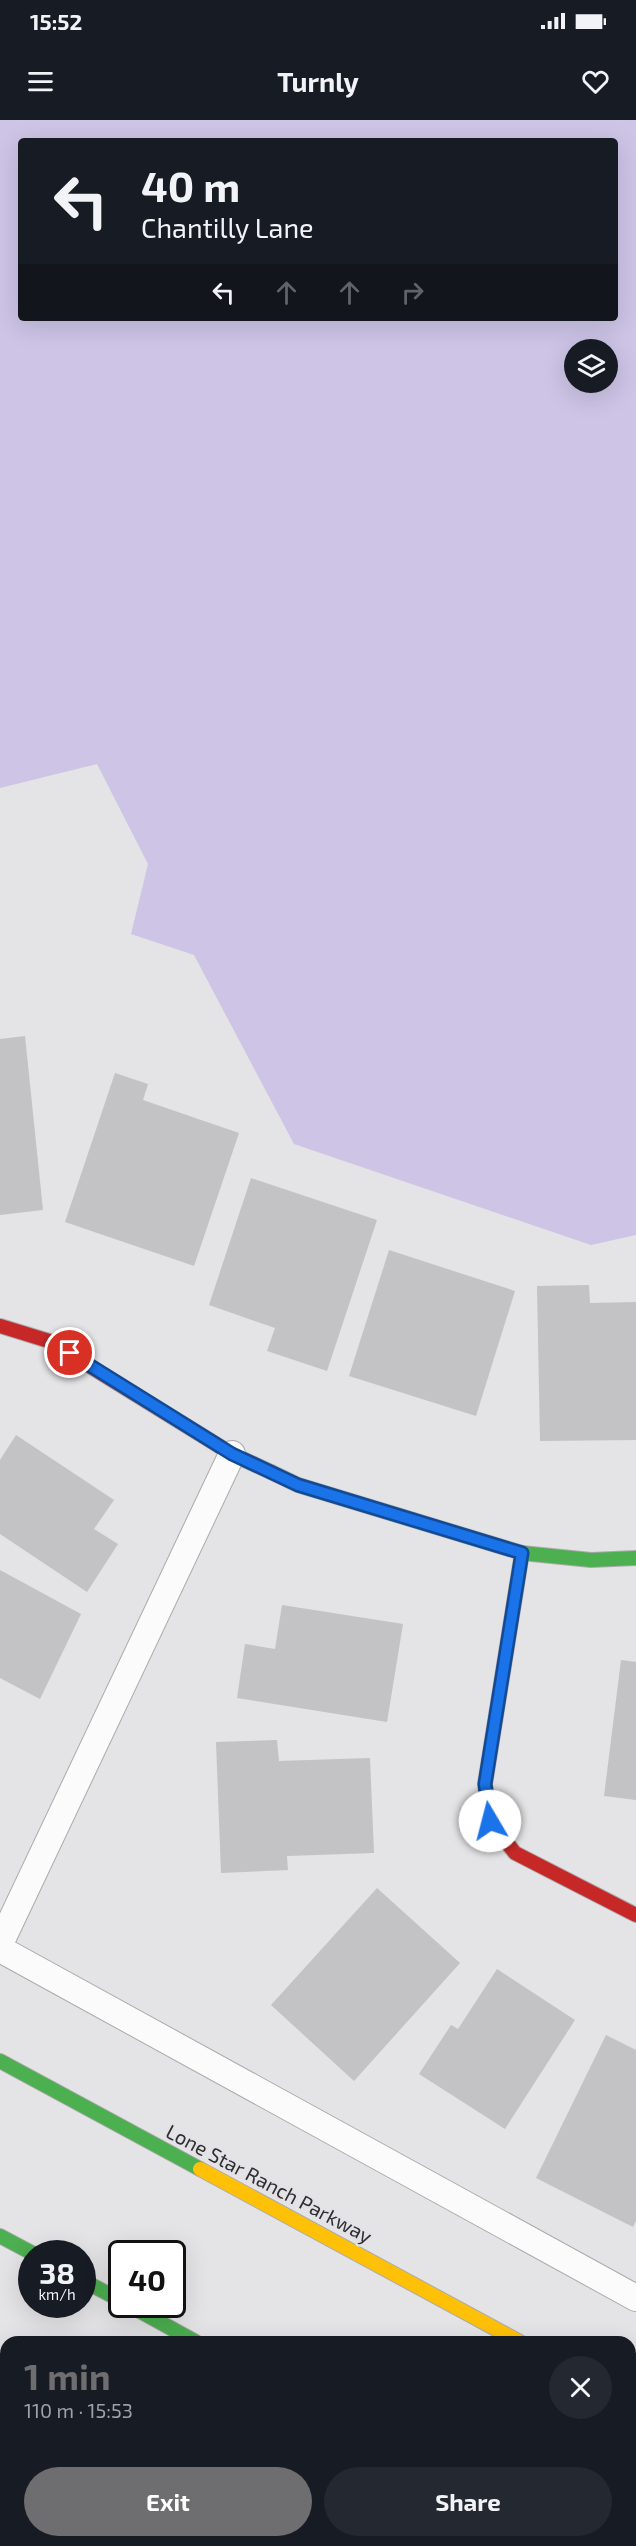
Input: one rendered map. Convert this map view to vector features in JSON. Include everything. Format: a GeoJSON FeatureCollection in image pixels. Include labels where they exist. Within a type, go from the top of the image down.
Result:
{"type":"FeatureCollection","features":[{"type":"Feature","properties":{"kind":"street"},"geometry":{"type":"LineString","coordinates":[[0,1326],[50,1341],[232,1454],[298,1485],[522,1553],[591,1560],[636,1558]]}},
{"type":"Feature","properties":{"kind":"street"},"geometry":{"type":"LineString","coordinates":[[522,1553],[485,1784],[490,1821],[514,1853],[636,1915]]}},
{"type":"Feature","properties":{"kind":"street","name":"Lone Star Ranch Parkway"},"geometry":{"type":"LineString","coordinates":[[0,2061],[509,2336]]}},
{"type":"Feature","properties":{"kind":"street"},"geometry":{"type":"LineString","coordinates":[[0,2236],[18,2246]]}},
{"type":"Feature","properties":{"kind":"street"},"geometry":{"type":"LineString","coordinates":[[152,2318],[185,2336]]}},
{"type":"Feature","properties":{"kind":"lane"},"geometry":{"type":"LineString","coordinates":[[0,1944],[232,1454]]}},
{"type":"Feature","properties":{"kind":"lane"},"geometry":{"type":"LineString","coordinates":[[0,1949],[636,2298]]}},
{"type":"Feature","properties":{"kind":"shaded area"},"geometry":{"type":"Polygon","coordinates":[[[0,120],[636,120],[636,1235],[591,1245],[294,1144],[194,955],[131,934],[148,864],[97,764],[0,788],[0,120]]]}},
{"type":"Feature","properties":{"kind":"building"},"geometry":{"type":"Polygon","coordinates":[[[25,1036],[43,1210],[0,1215],[0,1039],[25,1036]]]}},
{"type":"Feature","properties":{"kind":"building"},"geometry":{"type":"Polygon","coordinates":[[[115,1073],[148,1084],[143,1100],[239,1133],[194,1266],[65,1222],[115,1073]]]}},
{"type":"Feature","properties":{"kind":"building"},"geometry":{"type":"Polygon","coordinates":[[[251,1178],[377,1220],[327,1371],[267,1351],[275,1328],[209,1305],[251,1178]]]}},
{"type":"Feature","properties":{"kind":"building"},"geometry":{"type":"Polygon","coordinates":[[[389,1250],[515,1291],[476,1416],[349,1376],[389,1250]]]}},
{"type":"Feature","properties":{"kind":"building"},"geometry":{"type":"Polygon","coordinates":[[[589,1285],[590,1303],[636,1302],[636,1440],[540,1441],[537,1286],[589,1285]]]}},
{"type":"Feature","properties":{"kind":"building"},"geometry":{"type":"Polygon","coordinates":[[[16,1435],[114,1500],[94,1529],[118,1544],[87,1592],[0,1534],[0,1460],[16,1435]]]}},
{"type":"Feature","properties":{"kind":"building"},"geometry":{"type":"Polygon","coordinates":[[[0,1570],[81,1614],[40,1699],[0,1678],[0,1570]]]}},
{"type":"Feature","properties":{"kind":"building"},"geometry":{"type":"Polygon","coordinates":[[[282,1605],[403,1624],[387,1722],[237,1698],[245,1644],[275,1649],[282,1605]]]}},
{"type":"Feature","properties":{"kind":"building"},"geometry":{"type":"Polygon","coordinates":[[[621,1660],[636,1662],[636,1800],[604,1796],[621,1660]]]}},
{"type":"Feature","properties":{"kind":"building"},"geometry":{"type":"Polygon","coordinates":[[[277,1740],[279,1761],[370,1758],[374,1853],[287,1856],[288,1870],[221,1873],[216,1742],[277,1740]]]}},
{"type":"Feature","properties":{"kind":"building"},"geometry":{"type":"Polygon","coordinates":[[[377,1888],[460,1963],[354,2081],[271,2005],[377,1888]]]}},
{"type":"Feature","properties":{"kind":"building"},"geometry":{"type":"Polygon","coordinates":[[[497,1969],[575,2020],[505,2129],[419,2074],[451,2025],[458,2029],[497,1969]]]}},
{"type":"Feature","properties":{"kind":"building"},"geometry":{"type":"Polygon","coordinates":[[[606,2035],[636,2050],[636,2221],[633,2227],[536,2178],[606,2035]]]}},
{"type":"Feature","properties":{"kind":"traffic: fast"},"geometry":{"type":"LineString","coordinates":[[271,1472],[298,1485],[522,1553],[591,1560],[636,1558]]}},
{"type":"Feature","properties":{"kind":"traffic: fast"},"geometry":{"type":"LineString","coordinates":[[0,2061],[200,2169]]}},
{"type":"Feature","properties":{"kind":"traffic: fast"},"geometry":{"type":"LineString","coordinates":[[0,2236],[18,2246]]}},
{"type":"Feature","properties":{"kind":"traffic: fast"},"geometry":{"type":"LineString","coordinates":[[96,2287],[108,2294]]}},
{"type":"Feature","properties":{"kind":"traffic: fast"},"geometry":{"type":"LineString","coordinates":[[152,2318],[185,2336]]}},
{"type":"Feature","properties":{"kind":"traffic: slow"},"geometry":{"type":"LineString","coordinates":[[200,2169],[509,2336]]}},
{"type":"Feature","properties":{"kind":"traffic: jam"},"geometry":{"type":"LineString","coordinates":[[0,1326],[49,1341],[232,1454],[271,1472]]}},
{"type":"Feature","properties":{"kind":"traffic: jam"},"geometry":{"type":"LineString","coordinates":[[522,1553],[485,1784],[490,1821],[515,1853],[636,1915]]}},
{"type":"Feature","properties":{"kind":"route"},"geometry":{"type":"LineString","coordinates":[[70,1353],[232,1454],[298,1485],[522,1553],[485,1784],[490,1821]]}}]}
